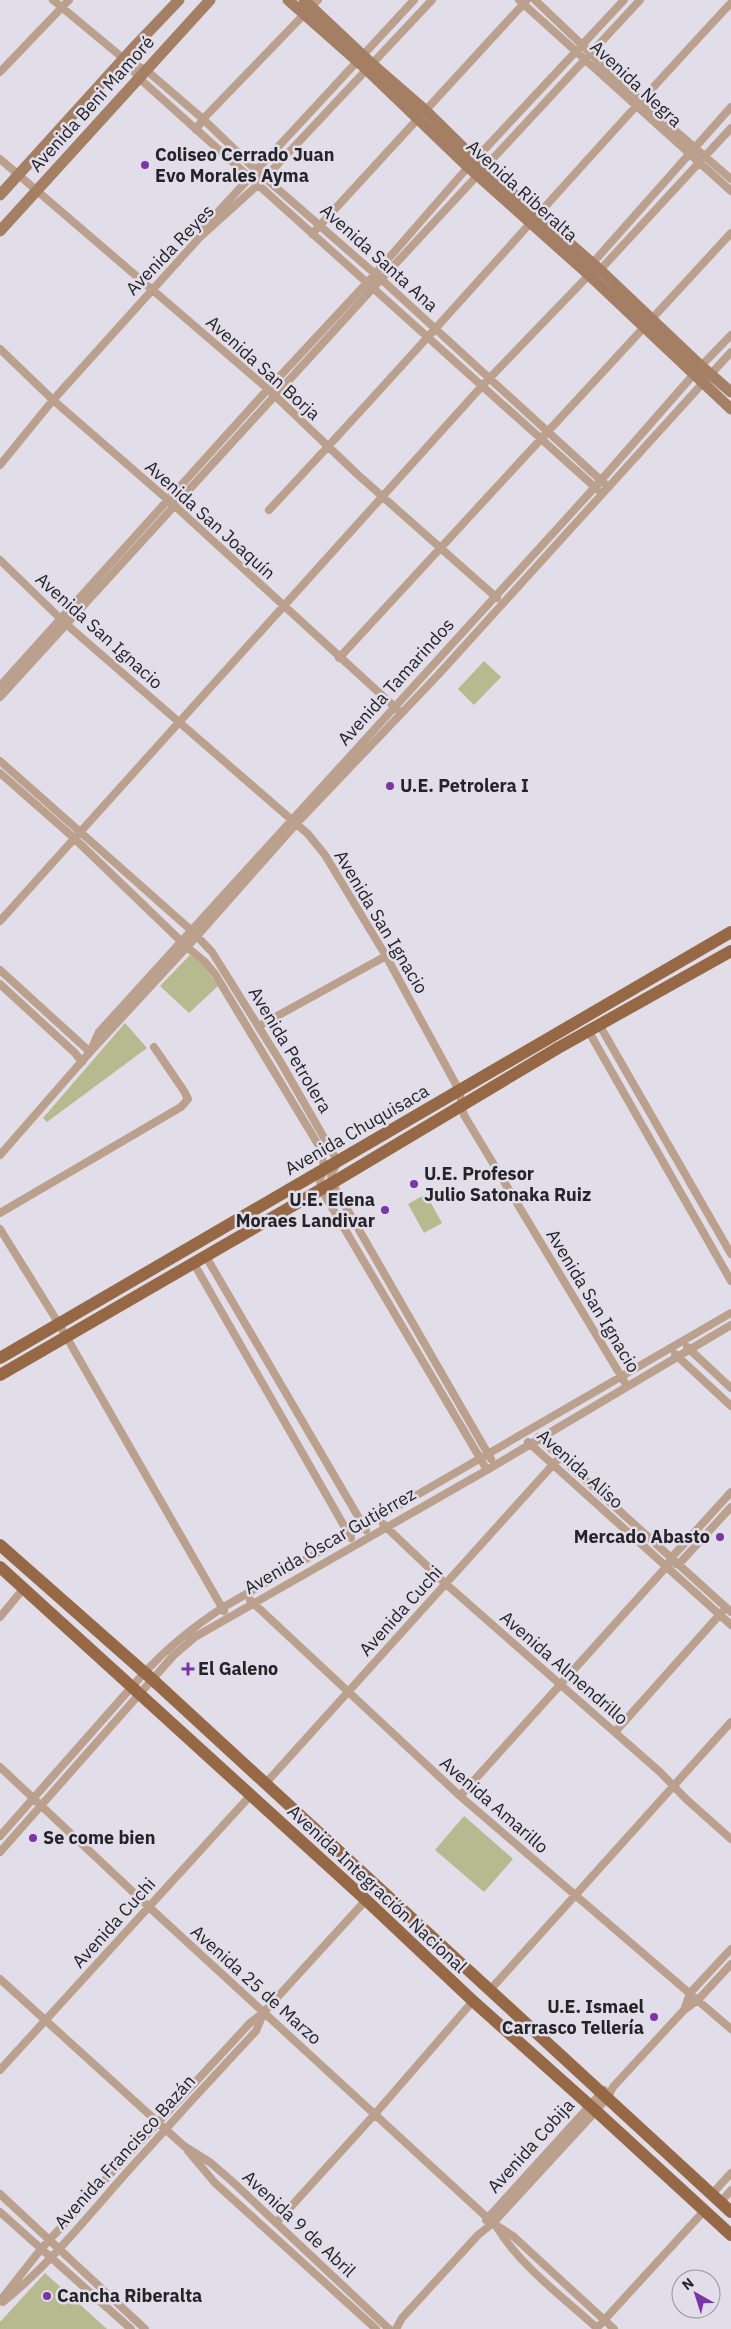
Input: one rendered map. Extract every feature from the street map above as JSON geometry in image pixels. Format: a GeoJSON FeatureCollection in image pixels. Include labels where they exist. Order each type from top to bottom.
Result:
{"type":"FeatureCollection","features":[{"type":"Feature","properties":{"kind":"main road","name":"Avenida Chuquisaca"},"geometry":{"type":"LineString","coordinates":[[0,1358],[726,936]]}},
{"type":"Feature","properties":{"kind":"main road","name":"Avenida Chuquisaca"},"geometry":{"type":"LineString","coordinates":[[0,1375],[327,1186],[558,1048],[730,954]]}},
{"type":"Feature","properties":{"kind":"main road","name":"Avenida Integración Nacional"},"geometry":{"type":"LineString","coordinates":[[0,1545],[148,1676],[490,1990],[607,2092],[731,2212]]}},
{"type":"Feature","properties":{"kind":"main road","name":"Avenida Integración Nacional"},"geometry":{"type":"LineString","coordinates":[[0,1567],[731,2235]]}},
{"type":"Feature","properties":{"kind":"street","name":"Avenida Santa Ana"},"geometry":{"type":"LineString","coordinates":[[53,0],[124,59],[203,119],[257,171],[378,276],[489,378],[595,487],[605,490]]}},
{"type":"Feature","properties":{"kind":"street"},"geometry":{"type":"LineString","coordinates":[[0,72],[69,0]]}},
{"type":"Feature","properties":{"kind":"street","name":"Avenida Beni Mamoré"},"geometry":{"type":"LineString","coordinates":[[0,195],[179,0]]}},
{"type":"Feature","properties":{"kind":"street","name":"Avenida Beni Mamoré"},"geometry":{"type":"LineString","coordinates":[[0,231],[210,0]]}},
{"type":"Feature","properties":{"kind":"street","name":"Avenida Riberalta"},"geometry":{"type":"LineString","coordinates":[[288,0],[309,5],[369,67],[534,220],[588,275],[648,323]]}},
{"type":"Feature","properties":{"kind":"street","name":"Avenida Reyes"},"geometry":{"type":"LineString","coordinates":[[0,458],[150,287],[250,178],[252,173],[257,171],[414,0]]}},
{"type":"Feature","properties":{"kind":"street","name":"Avenida Reyes"},"geometry":{"type":"LineString","coordinates":[[150,287],[264,177],[432,0]]}},
{"type":"Feature","properties":{"kind":"street","name":"Avenida Negra"},"geometry":{"type":"LineString","coordinates":[[535,0],[592,52],[638,103]]}},
{"type":"Feature","properties":{"kind":"street"},"geometry":{"type":"LineString","coordinates":[[0,686],[64,621],[172,503],[275,396],[472,163],[624,0]]}},
{"type":"Feature","properties":{"kind":"street"},"geometry":{"type":"LineString","coordinates":[[378,276],[481,172],[640,0]]}},
{"type":"Feature","properties":{"kind":"street"},"geometry":{"type":"LineString","coordinates":[[312,234],[524,1]]}},
{"type":"Feature","properties":{"kind":"street","name":"Avenida Negra"},"geometry":{"type":"LineString","coordinates":[[524,1],[585,59],[702,160],[731,191]]}},
{"type":"Feature","properties":{"kind":"street"},"geometry":{"type":"LineString","coordinates":[[269,510],[731,3]]}},
{"type":"Feature","properties":{"kind":"street"},"geometry":{"type":"LineString","coordinates":[[196,130],[203,119],[309,5]]}},
{"type":"Feature","properties":{"kind":"street","name":"Avenida Santa Ana"},"geometry":{"type":"LineString","coordinates":[[143,74],[196,130],[482,386],[601,480],[605,490]]}},
{"type":"Feature","properties":{"kind":"street"},"geometry":{"type":"LineString","coordinates":[[0,921],[489,378],[588,275],[691,150],[731,107]]}},
{"type":"Feature","properties":{"kind":"street"},"geometry":{"type":"LineString","coordinates":[[595,267],[702,160],[731,128]]}},
{"type":"Feature","properties":{"kind":"street","name":"Avenida San Borja"},"geometry":{"type":"LineString","coordinates":[[0,160],[268,389],[382,497],[502,603]]}},
{"type":"Feature","properties":{"kind":"street","name":"Avenida Negra"},"geometry":{"type":"LineString","coordinates":[[702,160],[731,179]]}},
{"type":"Feature","properties":{"kind":"street","name":"Avenida Riberalta"},"geometry":{"type":"LineString","coordinates":[[534,220],[595,267],[731,409]]}},
{"type":"Feature","properties":{"kind":"street"},"geometry":{"type":"LineString","coordinates":[[339,658],[731,233]]}},
{"type":"Feature","properties":{"kind":"street"},"geometry":{"type":"LineString","coordinates":[[172,503],[268,389],[370,285]]}},
{"type":"Feature","properties":{"kind":"street","name":"Avenida Tamarindos"},"geometry":{"type":"LineString","coordinates":[[294,822],[401,713],[605,490],[731,335]]}},
{"type":"Feature","properties":{"kind":"street","name":"Avenida San Joaquín"},"geometry":{"type":"LineString","coordinates":[[0,349],[52,398],[172,503],[282,606],[401,713]]}},
{"type":"Feature","properties":{"kind":"street"},"geometry":{"type":"LineString","coordinates":[[711,374],[731,352]]}},
{"type":"Feature","properties":{"kind":"street","name":"Avenida Riberalta"},"geometry":{"type":"LineString","coordinates":[[699,374],[711,374],[731,392]]}},
{"type":"Feature","properties":{"kind":"street","name":"Avenida Tamarindos"},"geometry":{"type":"LineString","coordinates":[[0,1155],[82,1062],[90,1052],[99,1032],[195,934],[394,707],[699,374]]}},
{"type":"Feature","properties":{"kind":"street","name":"Avenida Reyes"},"geometry":{"type":"LineString","coordinates":[[0,465],[52,398]]}},
{"type":"Feature","properties":{"kind":"street","name":"Avenida San Ignacio"},"geometry":{"type":"LineString","coordinates":[[0,560],[64,621],[308,834],[325,856],[386,956],[459,1090],[464,1114],[627,1386]]}},
{"type":"Feature","properties":{"kind":"street"},"geometry":{"type":"LineString","coordinates":[[0,697],[64,621]]}},
{"type":"Feature","properties":{"kind":"street","name":"Avenida Petrolera"},"geometry":{"type":"LineString","coordinates":[[0,761],[77,835],[215,974],[266,1062],[319,1146],[325,1169],[320,1179],[327,1186]]}},
{"type":"Feature","properties":{"kind":"street","name":"Avenida Petrolera"},"geometry":{"type":"LineString","coordinates":[[0,773],[195,934],[212,952],[259,1026],[338,1162]]}},
{"type":"Feature","properties":{"kind":"street"},"geometry":{"type":"LineString","coordinates":[[726,936],[730,954]]}},
{"type":"Feature","properties":{"kind":"street"},"geometry":{"type":"LineString","coordinates":[[259,1026],[386,956]]}},
{"type":"Feature","properties":{"kind":"street"},"geometry":{"type":"LineString","coordinates":[[0,970],[90,1052]]}},
{"type":"Feature","properties":{"kind":"street"},"geometry":{"type":"LineString","coordinates":[[0,984],[75,1053],[82,1062]]}},
{"type":"Feature","properties":{"kind":"street"},"geometry":{"type":"LineString","coordinates":[[594,1029],[731,1254]]}},
{"type":"Feature","properties":{"kind":"street"},"geometry":{"type":"LineString","coordinates":[[594,1029],[731,1281]]}},
{"type":"Feature","properties":{"kind":"street"},"geometry":{"type":"LineString","coordinates":[[552,1036],[558,1048]]}},
{"type":"Feature","properties":{"kind":"street"},"geometry":{"type":"LineString","coordinates":[[0,1213],[181,1106],[188,1099],[154,1047]]}},
{"type":"Feature","properties":{"kind":"street"},"geometry":{"type":"LineString","coordinates":[[266,1062],[277,1056]]}},
{"type":"Feature","properties":{"kind":"street"},"geometry":{"type":"LineString","coordinates":[[338,1162],[327,1186],[486,1470]]}},
{"type":"Feature","properties":{"kind":"street"},"geometry":{"type":"LineString","coordinates":[[327,1186],[494,1465]]}},
{"type":"Feature","properties":{"kind":"street"},"geometry":{"type":"LineString","coordinates":[[0,1229],[59,1324],[227,1617]]}},
{"type":"Feature","properties":{"kind":"street"},"geometry":{"type":"LineString","coordinates":[[205,1255],[369,1536]]}},
{"type":"Feature","properties":{"kind":"street"},"geometry":{"type":"LineString","coordinates":[[193,1262],[354,1544]]}},
{"type":"Feature","properties":{"kind":"street","name":"Avenida Óscar Gutiérrez"},"geometry":{"type":"LineString","coordinates":[[0,1852],[42,1805],[148,1676],[166,1649],[188,1630],[222,1608],[731,1314]]}},
{"type":"Feature","properties":{"kind":"street","name":"Avenida Óscar Gutiérrez"},"geometry":{"type":"LineString","coordinates":[[0,1836],[148,1676],[195,1637],[354,1544],[486,1470],[731,1325]]}},
{"type":"Feature","properties":{"kind":"street"},"geometry":{"type":"LineString","coordinates":[[684,1341],[689,1350],[731,1388]]}},
{"type":"Feature","properties":{"kind":"street"},"geometry":{"type":"LineString","coordinates":[[670,1349],[731,1406]]}},
{"type":"Feature","properties":{"kind":"street","name":"Avenida Aliso"},"geometry":{"type":"LineString","coordinates":[[531,1430],[559,1458],[672,1556],[729,1609]]}},
{"type":"Feature","properties":{"kind":"street","name":"Avenida Aliso"},"geometry":{"type":"LineString","coordinates":[[520,1436],[731,1625]]}},
{"type":"Feature","properties":{"kind":"street","name":"Avenida Cuchi"},"geometry":{"type":"LineString","coordinates":[[265,1784],[559,1458]]}},
{"type":"Feature","properties":{"kind":"street"},"geometry":{"type":"LineString","coordinates":[[460,1796],[561,1685],[667,1566],[672,1556],[731,1492]]}},
{"type":"Feature","properties":{"kind":"street"},"geometry":{"type":"LineString","coordinates":[[667,1566],[679,1564],[731,1507]]}},
{"type":"Feature","properties":{"kind":"street","name":"Avenida Almendrillo"},"geometry":{"type":"LineString","coordinates":[[380,1518],[385,1528],[446,1584],[615,1732],[731,1839]]}},
{"type":"Feature","properties":{"kind":"street"},"geometry":{"type":"LineString","coordinates":[[0,1616],[24,1588]]}},
{"type":"Feature","properties":{"kind":"street","name":"Avenida Amarillo"},"geometry":{"type":"LineString","coordinates":[[245,1595],[460,1796],[731,2029]]}},
{"type":"Feature","properties":{"kind":"street"},"geometry":{"type":"LineString","coordinates":[[615,1732],[719,1614],[729,1609]]}},
{"type":"Feature","properties":{"kind":"street"},"geometry":{"type":"LineString","coordinates":[[490,1990],[731,1722]]}},
{"type":"Feature","properties":{"kind":"street","name":"Avenida 25 de Marzo"},"geometry":{"type":"LineString","coordinates":[[0,1767],[149,1907],[490,2220],[513,2236],[614,2329]]}},
{"type":"Feature","properties":{"kind":"street","name":"Avenida Cuchi"},"geometry":{"type":"LineString","coordinates":[[0,2070],[250,1796]]}},
{"type":"Feature","properties":{"kind":"street","name":"Avenida Francisco Bazán"},"geometry":{"type":"LineString","coordinates":[[0,2303],[50,2239],[366,1900]]}},
{"type":"Feature","properties":{"kind":"street","name":"Avenida Cobija"},"geometry":{"type":"LineString","coordinates":[[684,2010],[690,1994],[731,1949]]}},
{"type":"Feature","properties":{"kind":"street","name":"Avenida Cobija"},"geometry":{"type":"LineString","coordinates":[[396,2329],[402,2318],[592,2108],[684,2010],[698,2000],[731,1964]]}},
{"type":"Feature","properties":{"kind":"street","name":"Avenida 9 de Abril"},"geometry":{"type":"LineString","coordinates":[[0,1979],[184,2146],[211,2164],[235,2184],[385,2328]]}},
{"type":"Feature","properties":{"kind":"street"},"geometry":{"type":"LineString","coordinates":[[276,2223],[375,2114],[473,2001]]}},
{"type":"Feature","properties":{"kind":"street","name":"Avenida Francisco Bazán"},"geometry":{"type":"LineString","coordinates":[[0,2303],[32,2278],[60,2248],[165,2129],[256,2031],[263,2012]]}},
{"type":"Feature","properties":{"kind":"street","name":"Avenida 9 de Abril"},"geometry":{"type":"LineString","coordinates":[[184,2146],[215,2183],[376,2329]]}},
{"type":"Feature","properties":{"kind":"street"},"geometry":{"type":"LineString","coordinates":[[716,2198],[731,2173]]}},
{"type":"Feature","properties":{"kind":"street"},"geometry":{"type":"LineString","coordinates":[[716,2198],[731,2190]]}},
{"type":"Feature","properties":{"kind":"street"},"geometry":{"type":"LineString","coordinates":[[0,2194],[145,2329]]}},
{"type":"Feature","properties":{"kind":"street"},"geometry":{"type":"LineString","coordinates":[[597,2329],[704,2210]]}},
{"type":"Feature","properties":{"kind":"street"},"geometry":{"type":"LineString","coordinates":[[0,2212],[131,2329]]}},
{"type":"Feature","properties":{"kind":"street","name":"Avenida 25 de Marzo"},"geometry":{"type":"LineString","coordinates":[[490,2220],[507,2244],[597,2329]]}},
{"type":"Feature","properties":{"kind":"street","name":"Avenida Cobija"},"geometry":{"type":"LineString","coordinates":[[385,2328],[402,2318]]}},
{"type":"Feature","properties":{"kind":"green space"},"geometry":{"type":"Polygon","coordinates":[[[484,661],[501,677],[474,705],[458,689],[484,661]]]}},
{"type":"Feature","properties":{"kind":"green space"},"geometry":{"type":"Polygon","coordinates":[[[190,955],[203,965],[218,986],[189,1013],[160,986],[190,955]]]}},
{"type":"Feature","properties":{"kind":"green space"},"geometry":{"type":"Polygon","coordinates":[[[125,1023],[147,1048],[47,1122],[43,1118],[125,1023]]]}},
{"type":"Feature","properties":{"kind":"green space"},"geometry":{"type":"Polygon","coordinates":[[[426,1194],[442,1223],[424,1233],[408,1204],[426,1194]]]}},
{"type":"Feature","properties":{"kind":"green space"},"geometry":{"type":"Polygon","coordinates":[[[464,1816],[513,1859],[484,1892],[435,1850],[464,1816]]]}},
{"type":"Feature","properties":{"kind":"green space","name":"Cancha Riberalta"},"geometry":{"type":"Polygon","coordinates":[[[45,2273],[107,2329],[0,2329],[0,2322],[45,2273]]]}},
{"type":"Feature","properties":{"kind":"place","name":"Coliseo Cerrado Juan Evo Morales Ayma"},"geometry":{"type":"Point","coordinates":[145,165]}},
{"type":"Feature","properties":{"kind":"place","name":"U.E. Petrolera I"},"geometry":{"type":"Point","coordinates":[390,786]}},
{"type":"Feature","properties":{"kind":"place","name":"U.E. Profesor Julio Satonaka Ruiz"},"geometry":{"type":"Point","coordinates":[414,1184]}},
{"type":"Feature","properties":{"kind":"place","name":"U.E. Elena Moraes Landivar"},"geometry":{"type":"Point","coordinates":[385,1210]}},
{"type":"Feature","properties":{"kind":"place","name":"Mercado Abasto"},"geometry":{"type":"Point","coordinates":[720,1537]}},
{"type":"Feature","properties":{"kind":"place","name":"El Galeno"},"geometry":{"type":"Point","coordinates":[188,1669]}},
{"type":"Feature","properties":{"kind":"place","name":"Se come bien"},"geometry":{"type":"Point","coordinates":[33,1838]}},
{"type":"Feature","properties":{"kind":"place","name":"U.E. Ismael Carrasco Tellería"},"geometry":{"type":"Point","coordinates":[654,2017]}},
{"type":"Feature","properties":{"kind":"place","name":"Cancha Riberalta"},"geometry":{"type":"Point","coordinates":[47,2296]}}]}
